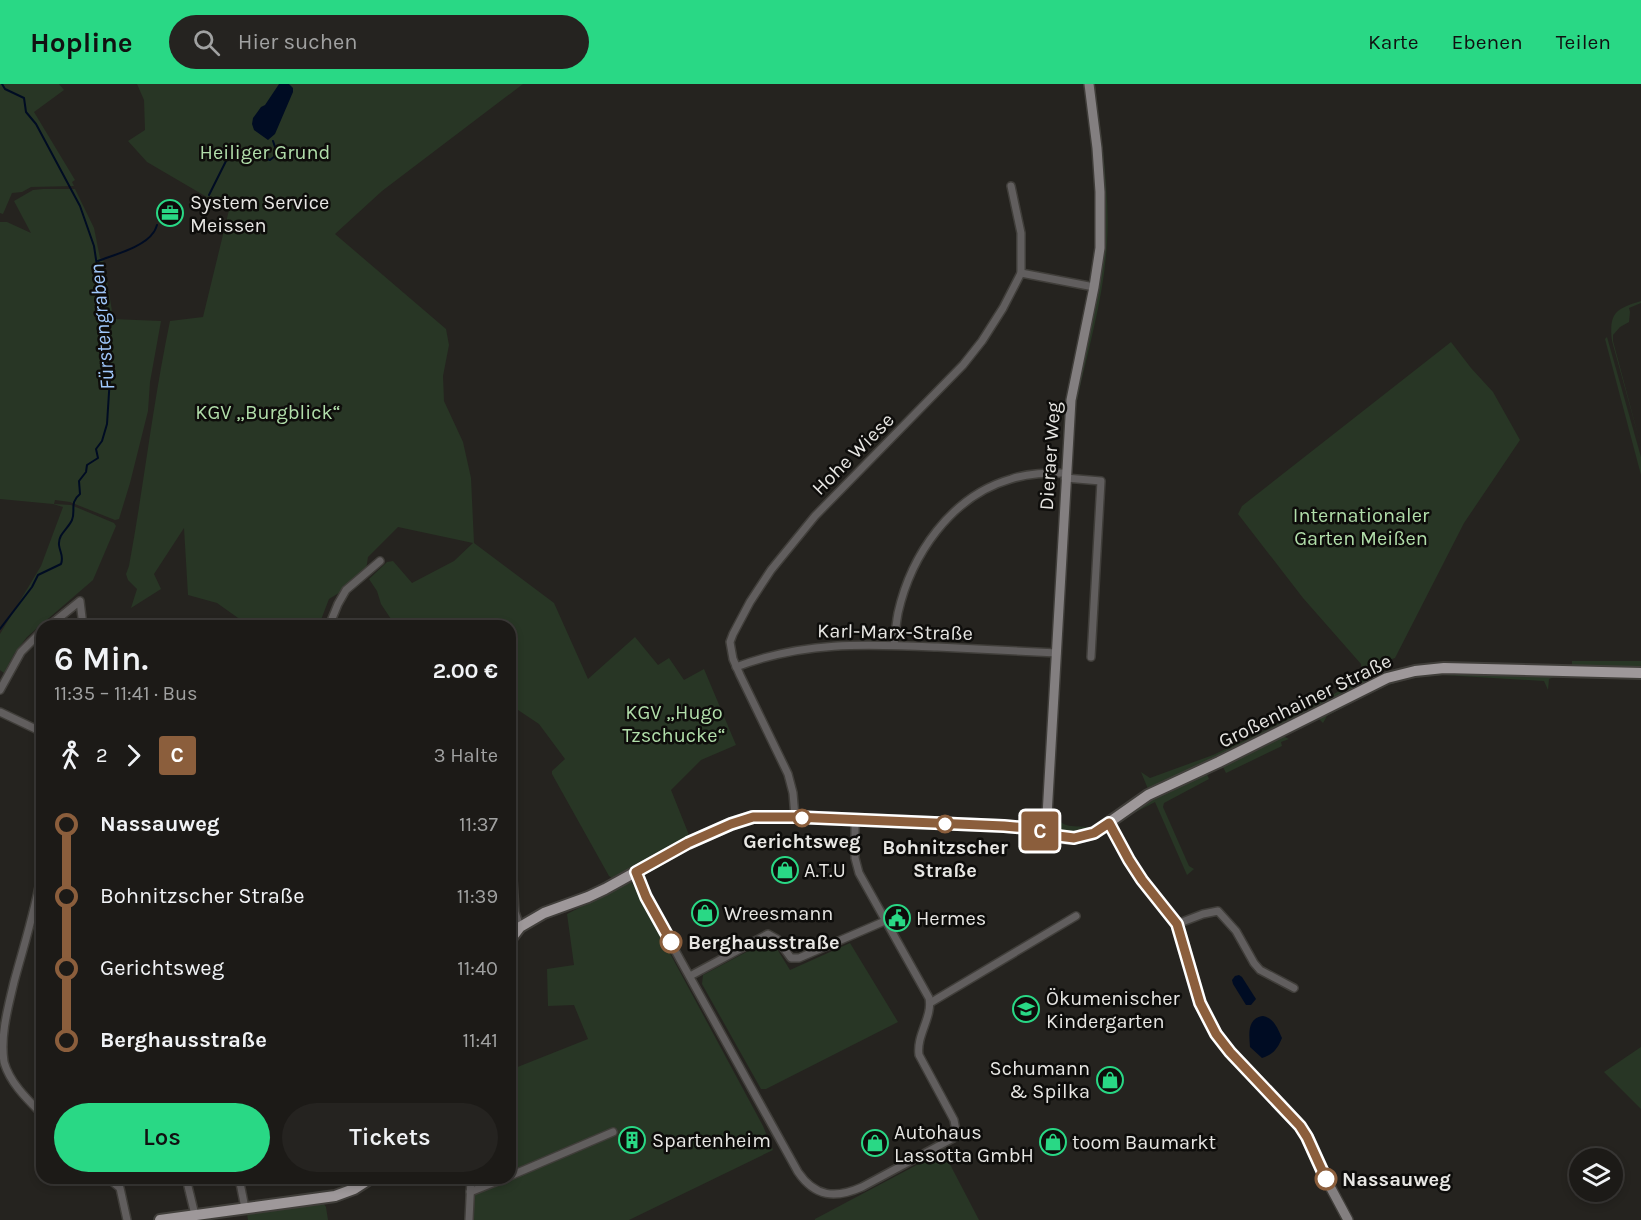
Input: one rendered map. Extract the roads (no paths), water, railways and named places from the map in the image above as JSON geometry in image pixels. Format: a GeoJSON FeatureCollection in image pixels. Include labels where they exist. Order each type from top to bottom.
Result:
{"type":"FeatureCollection","features":[{"type":"Feature","properties":{"kind":"main road","name":"Dieraer Weg"},"geometry":{"type":"LineString","coordinates":[[1046,833],[1071,400],[1100,248],[1100,192],[1089,84]]}},
{"type":"Feature","properties":{"kind":"main road","name":"Großenhainer Straße"},"geometry":{"type":"LineString","coordinates":[[1046,833],[1074,838],[1094,833],[1148,795],[1387,678],[1415,671],[1444,668],[1641,673]]}},
{"type":"Feature","properties":{"kind":"main road"},"geometry":{"type":"LineString","coordinates":[[516,925],[588,897],[688,843],[753,817],[1004,826],[1046,833]]}},
{"type":"Feature","properties":{"kind":"main road"},"geometry":{"type":"LineString","coordinates":[[1109,823],[1142,880],[1177,924],[1200,1003],[1216,1034],[1230,1052],[1289,1113],[1307,1137],[1348,1220]]}},
{"type":"Feature","properties":{"kind":"main road"},"geometry":{"type":"LineString","coordinates":[[160,1220],[335,1196],[361,1184]]}},
{"type":"Feature","properties":{"kind":"street","name":"Hohe Wiese"},"geometry":{"type":"LineString","coordinates":[[795,817],[793,793],[788,774],[736,667],[730,642],[732,634],[771,570],[814,516],[963,365],[998,316],[1021,273],[1021,233],[1011,186]]}},
{"type":"Feature","properties":{"kind":"street"},"geometry":{"type":"LineString","coordinates":[[1021,273],[1094,287]]}},
{"type":"Feature","properties":{"kind":"street"},"geometry":{"type":"LineString","coordinates":[[894,645],[898,614],[908,583],[921,555],[946,519],[982,491],[1012,478],[1038,473],[1101,481],[1091,657]]}},
{"type":"Feature","properties":{"kind":"street"},"geometry":{"type":"LineString","coordinates":[[331,620],[346,590],[380,561]]}},
{"type":"Feature","properties":{"kind":"street"},"geometry":{"type":"LineString","coordinates":[[56,620],[80,601],[82,620]]}},
{"type":"Feature","properties":{"kind":"street"},"geometry":{"type":"LineString","coordinates":[[0,690],[21,652],[36,637]]}},
{"type":"Feature","properties":{"kind":"street","name":"Karl-Marx-Straße"},"geometry":{"type":"LineString","coordinates":[[736,667],[767,655],[804,648],[837,646],[894,645],[1057,653]]}},
{"type":"Feature","properties":{"kind":"street"},"geometry":{"type":"LineString","coordinates":[[0,712],[36,729]]}},
{"type":"Feature","properties":{"kind":"street"},"geometry":{"type":"LineString","coordinates":[[636,872],[646,897],[798,1172],[809,1185],[819,1192],[831,1195],[846,1193],[862,1187],[957,1136],[951,1113],[919,1055],[918,1044],[930,1010],[930,1003],[856,866],[855,820]]}},
{"type":"Feature","properties":{"kind":"street"},"geometry":{"type":"LineString","coordinates":[[36,903],[3,1020],[2,1042],[5,1064],[11,1077],[24,1096],[36,1108]]}},
{"type":"Feature","properties":{"kind":"street"},"geometry":{"type":"LineString","coordinates":[[1177,924],[1218,911],[1236,931],[1260,970],[1294,988]]}},
{"type":"Feature","properties":{"kind":"street"},"geometry":{"type":"LineString","coordinates":[[930,1003],[1076,916]]}},
{"type":"Feature","properties":{"kind":"street"},"geometry":{"type":"LineString","coordinates":[[690,976],[768,934],[777,939],[791,958],[800,958],[885,921]]}},
{"type":"Feature","properties":{"kind":"street"},"geometry":{"type":"LineString","coordinates":[[516,1173],[613,1132]]}},
{"type":"Feature","properties":{"kind":"street"},"geometry":{"type":"LineString","coordinates":[[115,1184],[120,1188]]}},
{"type":"Feature","properties":{"kind":"street"},"geometry":{"type":"LineString","coordinates":[[120,1184],[128,1220]]}},
{"type":"Feature","properties":{"kind":"street"},"geometry":{"type":"LineString","coordinates":[[187,1184],[195,1215]]}},
{"type":"Feature","properties":{"kind":"street"},"geometry":{"type":"LineString","coordinates":[[240,1184],[245,1208]]}},
{"type":"Feature","properties":{"kind":"street"},"geometry":{"type":"LineString","coordinates":[[469,1220],[471,1184]]}},
{"type":"Feature","properties":{"kind":"street"},"geometry":{"type":"LineString","coordinates":[[470,1192],[490,1184]]}},
{"type":"Feature","properties":{"kind":"water"},"geometry":{"type":"Polygon","coordinates":[[[279,84],[289,84],[293,92],[275,134],[268,140],[254,130],[253,118],[279,84]]]}},
{"type":"Feature","properties":{"kind":"water"},"geometry":{"type":"Polygon","coordinates":[[[1239,975],[1256,999],[1251,1005],[1246,1005],[1233,984],[1232,980],[1239,975]]]}},
{"type":"Feature","properties":{"kind":"water"},"geometry":{"type":"Polygon","coordinates":[[[1263,1016],[1273,1021],[1282,1038],[1275,1051],[1262,1058],[1250,1047],[1249,1032],[1254,1020],[1263,1016]]]}},
{"type":"Feature","properties":{"kind":"waterway","name":"Fürstengraben"},"geometry":{"type":"LineString","coordinates":[[0,629],[32,587],[38,575],[61,564],[60,538],[72,520],[74,504],[80,494],[79,481],[86,472],[87,465],[98,458],[96,449],[102,441],[107,424],[110,377],[105,319],[94,246],[80,206],[36,124],[26,112],[24,98],[5,89],[2,84]]}},
{"type":"Feature","properties":{"kind":"waterway"},"geometry":{"type":"LineString","coordinates":[[209,195],[230,153],[247,152],[270,160],[275,156],[276,150],[273,141]]}},
{"type":"Feature","properties":{"kind":"waterway"},"geometry":{"type":"LineString","coordinates":[[98,261],[143,242],[154,232],[157,225]]}},
{"type":"Feature","properties":{"kind":"place","name":"System Service Meissen"},"geometry":{"type":"Point","coordinates":[170,213]}},
{"type":"Feature","properties":{"kind":"place","name":"Gerichtsweg"},"geometry":{"type":"Point","coordinates":[802,818]}},
{"type":"Feature","properties":{"kind":"place","name":"Bohnitzscher Straße"},"geometry":{"type":"Point","coordinates":[945,824]}},
{"type":"Feature","properties":{"kind":"place","name":"A.T.U"},"geometry":{"type":"Point","coordinates":[785,870]}},
{"type":"Feature","properties":{"kind":"place","name":"Wreesmann"},"geometry":{"type":"Point","coordinates":[705,913]}},
{"type":"Feature","properties":{"kind":"place","name":"Hermes"},"geometry":{"type":"Point","coordinates":[897,918]}},
{"type":"Feature","properties":{"kind":"place","name":"Berghausstraße"},"geometry":{"type":"Point","coordinates":[671,942]}},
{"type":"Feature","properties":{"kind":"place","name":"Ökumenischer Kindergarten"},"geometry":{"type":"Point","coordinates":[1026,1009]}},
{"type":"Feature","properties":{"kind":"place","name":"Schumann & Spilka"},"geometry":{"type":"Point","coordinates":[1110,1080]}},
{"type":"Feature","properties":{"kind":"place","name":"Spartenheim"},"geometry":{"type":"Point","coordinates":[632,1140]}},
{"type":"Feature","properties":{"kind":"place","name":"toom Baumarkt"},"geometry":{"type":"Point","coordinates":[1053,1142]}},
{"type":"Feature","properties":{"kind":"place","name":"Autohaus Lassotta GmbH"},"geometry":{"type":"Point","coordinates":[875,1143]}},
{"type":"Feature","properties":{"kind":"place","name":"Nassauweg"},"geometry":{"type":"Point","coordinates":[1326,1179]}},
{"type":"Feature","properties":{"kind":"park label","name":"Heiliger Grund"},"geometry":{"type":"Point","coordinates":[265,152]}},
{"type":"Feature","properties":{"kind":"park label","name":"KGV „Burgblick“"},"geometry":{"type":"Point","coordinates":[268,412]}},
{"type":"Feature","properties":{"kind":"park label","name":"Internationaler Garten Meißen"},"geometry":{"type":"Point","coordinates":[1361,526]}},
{"type":"Feature","properties":{"kind":"park label","name":"KGV „Hugo Tzschucke“"},"geometry":{"type":"Point","coordinates":[674,724]}}]}
